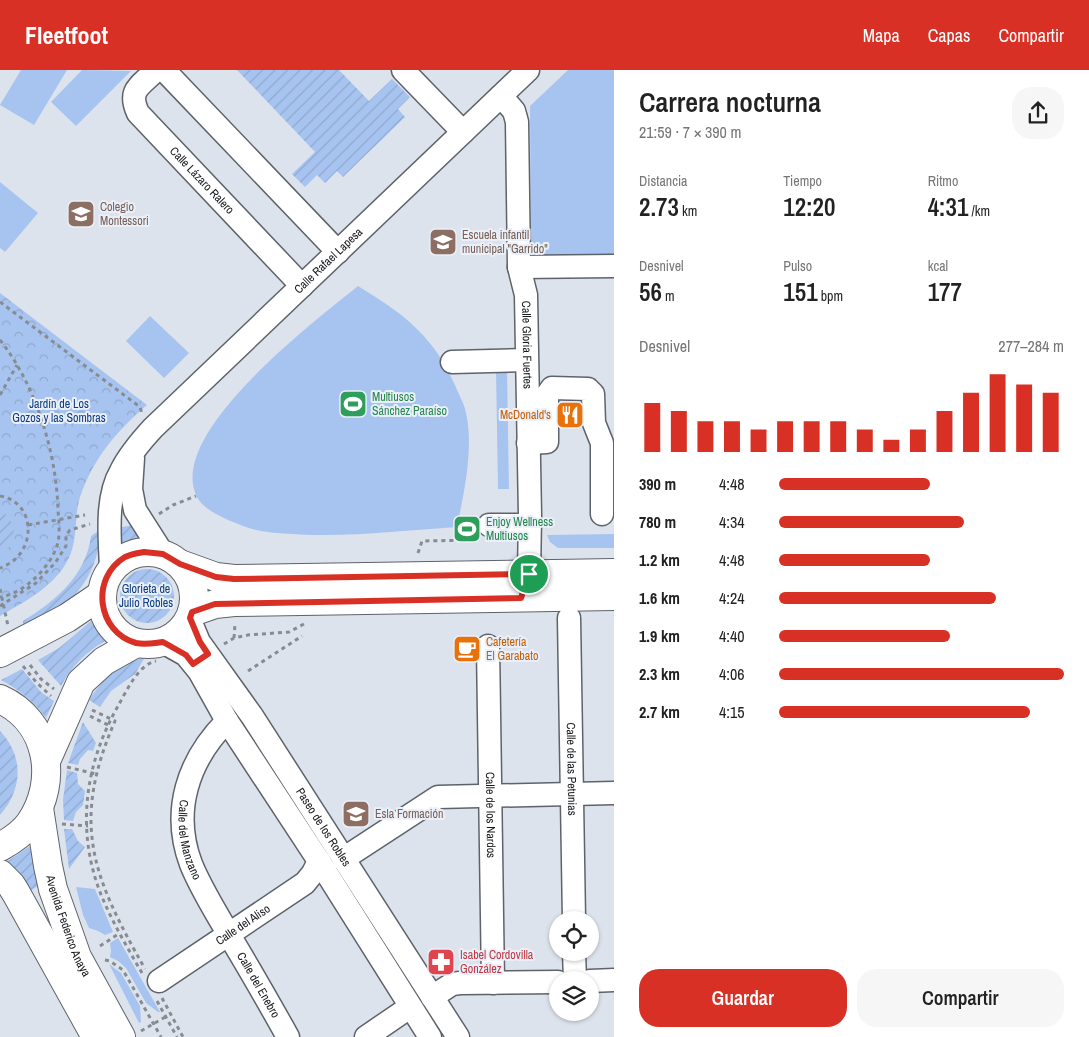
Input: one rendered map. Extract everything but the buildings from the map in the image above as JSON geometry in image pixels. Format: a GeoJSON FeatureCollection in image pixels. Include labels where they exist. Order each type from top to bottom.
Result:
{"type":"FeatureCollection","features":[{"type":"Feature","properties":{"kind":"main road"},"geometry":{"type":"LineString","coordinates":[[171,559],[188,575],[193,587],[194,600],[191,615],[179,632],[161,651],[150,644],[136,643],[122,636],[110,625],[103,611],[102,596],[104,582],[111,570],[126,557],[144,552],[171,559],[216,577],[234,579],[525,586],[614,596]]}},
{"type":"Feature","properties":{"kind":"main road"},"geometry":{"type":"LineString","coordinates":[[191,615],[215,604],[225,603],[525,586],[614,573]]}},
{"type":"Feature","properties":{"kind":"main road"},"geometry":{"type":"LineString","coordinates":[[5,641],[67,618],[102,596]]}},
{"type":"Feature","properties":{"kind":"main road"},"geometry":{"type":"LineString","coordinates":[[12,669],[52,634],[67,618]]}},
{"type":"Feature","properties":{"kind":"main road"},"geometry":{"type":"LineString","coordinates":[[0,847],[14,839],[29,825],[39,808],[45,793],[47,777],[55,764],[66,713],[81,682],[104,661],[136,643]]}},
{"type":"Feature","properties":{"kind":"main road"},"geometry":{"type":"LineString","coordinates":[[0,699],[21,713],[33,727],[55,764]]}},
{"type":"Feature","properties":{"kind":"main road","name":"Avenida Federico Anaya"},"geometry":{"type":"LineString","coordinates":[[39,808],[53,889],[77,957],[131,1034]]}},
{"type":"Feature","properties":{"kind":"main road","name":"Avenida Federico Anaya"},"geometry":{"type":"LineString","coordinates":[[0,874],[16,893],[96,1037]]}},
{"type":"Feature","properties":{"kind":"street","name":"Calle Lázaro Ralero"},"geometry":{"type":"LineString","coordinates":[[156,70],[136,90],[133,96],[134,105],[138,113],[302,286]]}},
{"type":"Feature","properties":{"kind":"street"},"geometry":{"type":"LineString","coordinates":[[164,70],[338,252]]}},
{"type":"Feature","properties":{"kind":"street"},"geometry":{"type":"LineString","coordinates":[[403,70],[463,132]]}},
{"type":"Feature","properties":{"kind":"street","name":"Calle Rafael Lapesa"},"geometry":{"type":"LineString","coordinates":[[111,570],[109,522],[111,502],[120,472],[153,428],[528,70]]}},
{"type":"Feature","properties":{"kind":"street","name":"Calle Gloria Fuertes"},"geometry":{"type":"LineString","coordinates":[[501,96],[514,111],[517,122],[519,267],[526,295],[530,525],[525,586]]}},
{"type":"Feature","properties":{"kind":"street"},"geometry":{"type":"LineString","coordinates":[[519,267],[614,266]]}},
{"type":"Feature","properties":{"kind":"street"},"geometry":{"type":"LineString","coordinates":[[452,362],[526,360]]}},
{"type":"Feature","properties":{"kind":"street"},"geometry":{"type":"LineString","coordinates":[[528,443],[547,442],[546,395],[552,388],[588,388],[593,394],[594,423],[602,444],[602,514]]}},
{"type":"Feature","properties":{"kind":"street"},"geometry":{"type":"LineString","coordinates":[[133,453],[131,489],[135,510],[171,559]]}},
{"type":"Feature","properties":{"kind":"street"},"geometry":{"type":"LineString","coordinates":[[489,525],[530,525]]}},
{"type":"Feature","properties":{"kind":"street","name":"Paseo de los Robles"},"geometry":{"type":"LineString","coordinates":[[191,615],[200,642],[252,716],[458,1037]]}},
{"type":"Feature","properties":{"kind":"street","name":"Calle de las Petunias"},"geometry":{"type":"LineString","coordinates":[[569,618],[574,911]]}},
{"type":"Feature","properties":{"kind":"street","name":"Calle de los Nardos"},"geometry":{"type":"LineString","coordinates":[[488,646],[493,983]]}},
{"type":"Feature","properties":{"kind":"street","name":"Paseo de los Robles"},"geometry":{"type":"LineString","coordinates":[[161,651],[186,655],[193,664],[227,722],[430,1037]]}},
{"type":"Feature","properties":{"kind":"street","name":"Calle del Manzano"},"geometry":{"type":"LineString","coordinates":[[227,722],[212,736],[200,755],[186,789],[182,810],[183,830],[191,864],[228,933]]}},
{"type":"Feature","properties":{"kind":"street"},"geometry":{"type":"LineString","coordinates":[[343,859],[438,797],[614,793]]}},
{"type":"Feature","properties":{"kind":"street","name":"Calle del Aliso"},"geometry":{"type":"LineString","coordinates":[[153,984],[305,883],[318,861]]}},
{"type":"Feature","properties":{"kind":"street","name":"Calle del Enebro"},"geometry":{"type":"LineString","coordinates":[[228,933],[288,1037]]}},
{"type":"Feature","properties":{"kind":"street"},"geometry":{"type":"LineString","coordinates":[[599,981],[614,980]]}},
{"type":"Feature","properties":{"kind":"street"},"geometry":{"type":"LineString","coordinates":[[432,997],[452,984],[460,982],[549,982]]}},
{"type":"Feature","properties":{"kind":"street"},"geometry":{"type":"LineString","coordinates":[[366,1037],[410,1007]]}},
{"type":"Feature","properties":{"kind":"path"},"geometry":{"type":"LineString","coordinates":[[0,302],[140,407],[143,417]]}},
{"type":"Feature","properties":{"kind":"path"},"geometry":{"type":"LineString","coordinates":[[0,340],[17,365],[28,386],[45,431],[58,488],[59,521],[58,542],[51,560],[25,587],[1,597]]}},
{"type":"Feature","properties":{"kind":"path"},"geometry":{"type":"LineString","coordinates":[[0,395],[17,365]]}},
{"type":"Feature","properties":{"kind":"path"},"geometry":{"type":"LineString","coordinates":[[0,496],[6,497],[21,509],[28,526],[28,541],[22,555],[10,565],[0,568]]}},
{"type":"Feature","properties":{"kind":"path"},"geometry":{"type":"LineString","coordinates":[[152,518],[173,504],[196,496]]}},
{"type":"Feature","properties":{"kind":"path"},"geometry":{"type":"LineString","coordinates":[[28,526],[85,515]]}},
{"type":"Feature","properties":{"kind":"path"},"geometry":{"type":"LineString","coordinates":[[1,605],[36,583],[55,563],[66,546],[66,535],[70,530],[85,525],[109,522]]}},
{"type":"Feature","properties":{"kind":"path"},"geometry":{"type":"LineString","coordinates":[[418,553],[422,541],[442,540]]}},
{"type":"Feature","properties":{"kind":"path"},"geometry":{"type":"LineString","coordinates":[[0,589],[1,605],[6,623],[5,641]]}},
{"type":"Feature","properties":{"kind":"path"},"geometry":{"type":"LineString","coordinates":[[208,654],[234,638],[289,632],[306,623]]}},
{"type":"Feature","properties":{"kind":"path"},"geometry":{"type":"LineString","coordinates":[[248,671],[302,636]]}},
{"type":"Feature","properties":{"kind":"path"},"geometry":{"type":"LineString","coordinates":[[161,651],[148,663],[130,685],[108,725],[91,772],[87,800],[90,856],[100,892],[120,933],[153,984],[183,1037]]}},
{"type":"Feature","properties":{"kind":"path"},"geometry":{"type":"LineString","coordinates":[[30,665],[41,678],[58,692]]}},
{"type":"Feature","properties":{"kind":"path"},"geometry":{"type":"LineString","coordinates":[[12,669],[37,683],[55,699]]}},
{"type":"Feature","properties":{"kind":"path"},"geometry":{"type":"LineString","coordinates":[[88,708],[115,722],[103,748],[91,800],[89,826],[96,867],[124,931],[153,984],[166,1017],[177,1037]]}},
{"type":"Feature","properties":{"kind":"path"},"geometry":{"type":"LineString","coordinates":[[85,714],[108,725]]}},
{"type":"Feature","properties":{"kind":"path"},"geometry":{"type":"LineString","coordinates":[[55,764],[96,774]]}},
{"type":"Feature","properties":{"kind":"path"},"geometry":{"type":"LineString","coordinates":[[62,824],[89,826]]}},
{"type":"Feature","properties":{"kind":"path"},"geometry":{"type":"LineString","coordinates":[[100,946],[124,931]]}},
{"type":"Feature","properties":{"kind":"path"},"geometry":{"type":"LineString","coordinates":[[105,960],[110,961],[123,970],[161,1037]]}},
{"type":"Feature","properties":{"kind":"path"},"geometry":{"type":"LineString","coordinates":[[131,1034],[171,1014]]}},
{"type":"Feature","properties":{"kind":"green space"},"geometry":{"type":"Polygon","coordinates":[[[21,70],[67,70],[34,125],[0,105],[21,70]]]}},
{"type":"Feature","properties":{"kind":"green space"},"geometry":{"type":"Polygon","coordinates":[[[82,70],[131,71],[76,126],[51,102],[82,70]]]}},
{"type":"Feature","properties":{"kind":"green space"},"geometry":{"type":"Polygon","coordinates":[[[237,70],[339,70],[369,101],[392,79],[410,97],[398,109],[405,117],[343,177],[337,171],[325,183],[317,175],[305,187],[292,174],[315,152],[237,70]]]}},
{"type":"Feature","properties":{"kind":"green space"},"geometry":{"type":"Polygon","coordinates":[[[568,70],[614,70],[614,257],[531,258],[530,106],[568,70]]]}},
{"type":"Feature","properties":{"kind":"green space"},"geometry":{"type":"Polygon","coordinates":[[[0,182],[38,213],[5,252],[0,248],[0,182]]]}},
{"type":"Feature","properties":{"kind":"green space","name":"Multiusos Sánchez Paraíso"},"geometry":{"type":"Polygon","coordinates":[[[358,286],[405,318],[429,342],[440,357],[463,402],[468,427],[469,455],[457,527],[349,535],[313,535],[261,531],[248,528],[219,516],[202,503],[196,495],[193,469],[203,441],[224,410],[250,380],[280,351],[358,286]]]}},
{"type":"Feature","properties":{"kind":"green space","name":"Jardín de Los Gozos y las Sombras"},"geometry":{"type":"Polygon","coordinates":[[[0,293],[147,405],[116,435],[99,457],[92,470],[78,503],[73,546],[69,558],[62,569],[44,588],[0,616],[0,293]]]}},
{"type":"Feature","properties":{"kind":"green space"},"geometry":{"type":"Polygon","coordinates":[[[150,316],[189,353],[164,378],[126,341],[150,316]]]}},
{"type":"Feature","properties":{"kind":"green space"},"geometry":{"type":"Polygon","coordinates":[[[496,371],[507,371],[509,489],[498,489],[496,371]]]}},
{"type":"Feature","properties":{"kind":"green space"},"geometry":{"type":"Polygon","coordinates":[[[0,511],[10,520],[14,533],[11,545],[0,552],[0,511]]]}},
{"type":"Feature","properties":{"kind":"green space"},"geometry":{"type":"Polygon","coordinates":[[[133,525],[143,538],[117,545],[117,528],[133,525]]]}},
{"type":"Feature","properties":{"kind":"green space"},"geometry":{"type":"Polygon","coordinates":[[[101,529],[93,565],[77,592],[54,613],[23,633],[23,621],[57,596],[76,575],[88,550],[91,536],[101,529]]]}},
{"type":"Feature","properties":{"kind":"green space"},"geometry":{"type":"Polygon","coordinates":[[[614,534],[614,548],[558,548],[550,542],[547,535],[614,534]]]}},
{"type":"Feature","properties":{"kind":"green space","name":"Glorieta de Julio Robles"},"geometry":{"type":"Polygon","coordinates":[[[142,569],[152,569],[162,573],[170,581],[174,596],[170,611],[162,619],[152,623],[142,623],[132,619],[124,611],[120,601],[120,591],[124,581],[132,573],[142,569]]]}},
{"type":"Feature","properties":{"kind":"green space"},"geometry":{"type":"Polygon","coordinates":[[[91,621],[105,641],[92,650],[69,672],[61,686],[38,660],[59,648],[91,621]]]}},
{"type":"Feature","properties":{"kind":"green space"},"geometry":{"type":"Polygon","coordinates":[[[145,657],[135,674],[111,691],[100,707],[89,700],[112,673],[135,660],[145,657]]]}},
{"type":"Feature","properties":{"kind":"green space"},"geometry":{"type":"Polygon","coordinates":[[[22,669],[41,692],[54,701],[46,718],[26,696],[1,680],[22,669]]]}},
{"type":"Feature","properties":{"kind":"green space"},"geometry":{"type":"Polygon","coordinates":[[[83,722],[96,743],[93,751],[88,750],[80,759],[78,765],[68,763],[83,722]]]}},
{"type":"Feature","properties":{"kind":"green space"},"geometry":{"type":"Polygon","coordinates":[[[0,731],[13,751],[18,773],[13,794],[8,805],[0,815],[0,731]]]}},
{"type":"Feature","properties":{"kind":"green space"},"geometry":{"type":"Polygon","coordinates":[[[67,770],[77,773],[78,784],[85,791],[83,805],[76,812],[73,821],[64,820],[63,800],[67,770]]]}},
{"type":"Feature","properties":{"kind":"green space"},"geometry":{"type":"Polygon","coordinates":[[[64,829],[72,829],[78,841],[85,847],[69,869],[64,829]]]}},
{"type":"Feature","properties":{"kind":"green space"},"geometry":{"type":"Polygon","coordinates":[[[30,846],[38,886],[27,893],[5,863],[30,846]]]}},
{"type":"Feature","properties":{"kind":"green space"},"geometry":{"type":"Polygon","coordinates":[[[76,887],[95,889],[113,932],[105,935],[89,928],[83,915],[76,887]]]}},
{"type":"Feature","properties":{"kind":"green space"},"geometry":{"type":"Polygon","coordinates":[[[118,938],[160,1012],[146,1003],[126,968],[110,957],[110,943],[118,938]]]}},
{"type":"Feature","properties":{"kind":"green space"},"geometry":{"type":"Polygon","coordinates":[[[109,964],[121,973],[140,1006],[141,1022],[139,1023],[109,964]]]}},
{"type":"Feature","properties":{"kind":"place","name":"Colegio Montessori"},"geometry":{"type":"Point","coordinates":[81,214]}},
{"type":"Feature","properties":{"kind":"place","name":"Escuela infantil municipal \"Garrido\""},"geometry":{"type":"Point","coordinates":[443,242]}},
{"type":"Feature","properties":{"kind":"place","name":"Multiusos Sánchez Paraíso"},"geometry":{"type":"Point","coordinates":[353,404]}},
{"type":"Feature","properties":{"kind":"place","name":"McDonald's"},"geometry":{"type":"Point","coordinates":[570,415]}},
{"type":"Feature","properties":{"kind":"place","name":"Enjoy Wellness Multiusos"},"geometry":{"type":"Point","coordinates":[467,529]}},
{"type":"Feature","properties":{"kind":"place","name":"Cafetería El Garabato"},"geometry":{"type":"Point","coordinates":[467,649]}},
{"type":"Feature","properties":{"kind":"place","name":"Esla Formación"},"geometry":{"type":"Point","coordinates":[356,814]}},
{"type":"Feature","properties":{"kind":"place","name":"Isabel Cordovilla González"},"geometry":{"type":"Point","coordinates":[441,962]}},
{"type":"Feature","properties":{"kind":"route"},"geometry":{"type":"LineString","coordinates":[[144,552],[163,554],[180,564],[216,577],[234,579],[529,574],[521,598],[234,602],[215,604],[192,612],[190,618],[200,642],[208,654],[193,664],[186,655],[163,642],[150,644],[136,643],[122,636],[110,625],[103,611],[102,596],[104,582],[111,570],[126,557],[144,552]]}}]}
